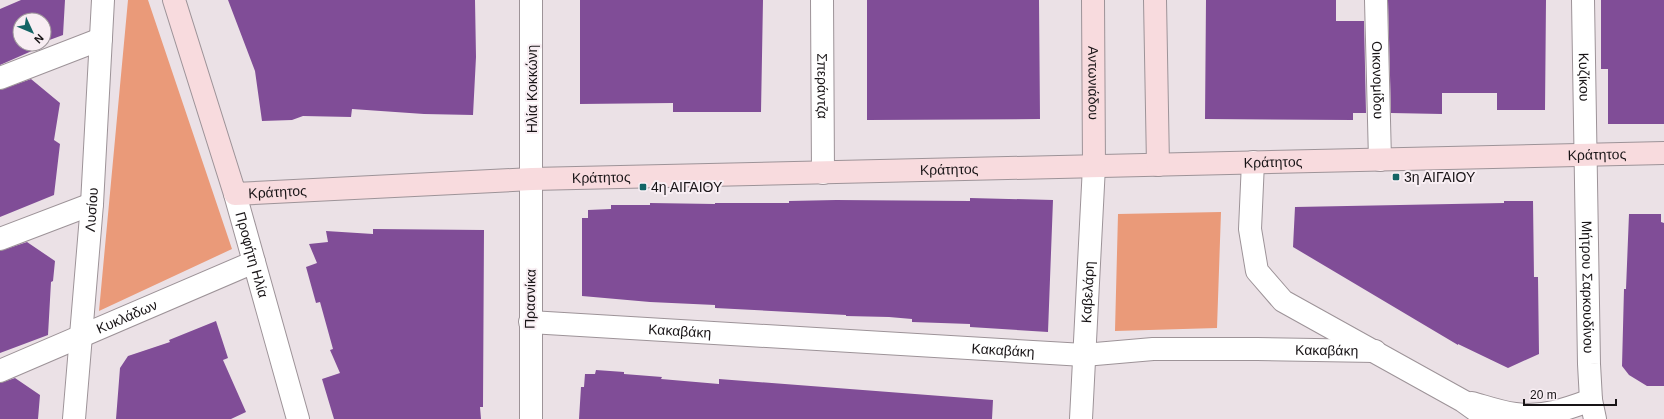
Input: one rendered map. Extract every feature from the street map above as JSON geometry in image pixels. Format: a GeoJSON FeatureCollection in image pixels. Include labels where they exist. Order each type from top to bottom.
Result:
{"type":"FeatureCollection","features":[{"type":"Feature","properties":{"kind":"street","name":"Λυσίου"},"geometry":{"type":"LineString","coordinates":[[74,419],[92,204],[103,0]]}},
{"type":"Feature","properties":{"kind":"street","name":"Προφήτη Ηλία"},"geometry":{"type":"LineString","coordinates":[[174,0],[235,194],[298,419]]}},
{"type":"Feature","properties":{"kind":"street","name":"Ηλία Κοκκώνη"},"geometry":{"type":"LineString","coordinates":[[531,0],[532,179]]}},
{"type":"Feature","properties":{"kind":"street","name":"Σπεράντζα"},"geometry":{"type":"LineString","coordinates":[[822,0],[823,173]]}},
{"type":"Feature","properties":{"kind":"street","name":"Αντωνιάδου"},"geometry":{"type":"LineString","coordinates":[[1093,0],[1094,166]]}},
{"type":"Feature","properties":{"kind":"street"},"geometry":{"type":"LineString","coordinates":[[1155,0],[1158,165]]}},
{"type":"Feature","properties":{"kind":"street","name":"Οικονομίδου"},"geometry":{"type":"LineString","coordinates":[[1376,0],[1380,160]]}},
{"type":"Feature","properties":{"kind":"street","name":"Κυζίκου"},"geometry":{"type":"LineString","coordinates":[[1583,0],[1585,155]]}},
{"type":"Feature","properties":{"kind":"street"},"geometry":{"type":"LineString","coordinates":[[0,78],[101,39]]}},
{"type":"Feature","properties":{"kind":"street","name":"Κράτητος"},"geometry":{"type":"LineString","coordinates":[[235,194],[532,179],[1664,153]]}},
{"type":"Feature","properties":{"kind":"street","name":"Μήτρου Σαρκουδίνου"},"geometry":{"type":"LineString","coordinates":[[1585,155],[1589,364],[1593,409]]}},
{"type":"Feature","properties":{"kind":"street"},"geometry":{"type":"LineString","coordinates":[[1253,162],[1250,229],[1257,271],[1283,301],[1376,351]]}},
{"type":"Feature","properties":{"kind":"street","name":"Καβελάρη"},"geometry":{"type":"LineString","coordinates":[[1082,419],[1094,166]]}},
{"type":"Feature","properties":{"kind":"street","name":"Πρασνίκα"},"geometry":{"type":"LineString","coordinates":[[531,419],[530,322],[532,179]]}},
{"type":"Feature","properties":{"kind":"street"},"geometry":{"type":"LineString","coordinates":[[0,239],[92,204]]}},
{"type":"Feature","properties":{"kind":"street","name":"Κυκλάδων"},"geometry":{"type":"LineString","coordinates":[[0,370],[81,337],[254,262]]}},
{"type":"Feature","properties":{"kind":"street","name":"Κακαβάκη"},"geometry":{"type":"LineString","coordinates":[[530,322],[1084,355],[1153,349],[1257,348],[1376,351],[1463,401],[1488,419]]}},
{"type":"Feature","properties":{"kind":"street","name":"Κακαβάκη"},"geometry":{"type":"LineString","coordinates":[[1463,401],[1515,414],[1542,414],[1563,410],[1593,409]]}},
{"type":"Feature","properties":{"kind":"shaded area"},"geometry":{"type":"Polygon","coordinates":[[[128,0],[148,0],[232,249],[99,311],[128,0]]]}},
{"type":"Feature","properties":{"kind":"shaded area"},"geometry":{"type":"Polygon","coordinates":[[[1221,212],[1217,328],[1115,331],[1118,214],[1221,212]]]}},
{"type":"Feature","properties":{"kind":"building"},"geometry":{"type":"Polygon","coordinates":[[[21,0],[65,0],[63,35],[52,39],[52,12],[12,12],[12,52],[29,52],[0,65],[0,9],[21,0]]]}},
{"type":"Feature","properties":{"kind":"building"},"geometry":{"type":"Polygon","coordinates":[[[228,0],[475,0],[476,57],[473,115],[424,114],[352,109],[351,117],[303,116],[292,120],[262,121],[255,71],[228,0]]]}},
{"type":"Feature","properties":{"kind":"building"},"geometry":{"type":"Polygon","coordinates":[[[580,0],[763,0],[761,112],[673,112],[673,103],[580,104],[580,0]]]}},
{"type":"Feature","properties":{"kind":"building"},"geometry":{"type":"Polygon","coordinates":[[[867,0],[1039,0],[1040,119],[867,120],[867,0]]]}},
{"type":"Feature","properties":{"kind":"building"},"geometry":{"type":"Polygon","coordinates":[[[1206,0],[1336,0],[1336,21],[1364,21],[1366,113],[1353,113],[1353,120],[1205,119],[1206,0]]]}},
{"type":"Feature","properties":{"kind":"building"},"geometry":{"type":"Polygon","coordinates":[[[1388,0],[1546,0],[1545,110],[1497,110],[1497,93],[1442,93],[1442,114],[1391,113],[1388,0]]]}},
{"type":"Feature","properties":{"kind":"building"},"geometry":{"type":"Polygon","coordinates":[[[1601,0],[1664,0],[1664,124],[1608,124],[1608,69],[1601,69],[1601,0]]]}},
{"type":"Feature","properties":{"kind":"building"},"geometry":{"type":"Polygon","coordinates":[[[31,79],[60,103],[54,140],[60,144],[54,195],[0,217],[0,90],[31,79]]]}},
{"type":"Feature","properties":{"kind":"building"},"geometry":{"type":"Polygon","coordinates":[[[970,198],[1053,200],[1048,332],[970,327],[970,324],[912,322],[912,319],[889,317],[846,316],[715,308],[715,305],[650,302],[582,296],[582,218],[588,218],[588,210],[611,209],[611,205],[650,205],[650,203],[789,203],[789,201],[836,200],[970,201],[970,198]]]}},
{"type":"Feature","properties":{"kind":"building"},"geometry":{"type":"Polygon","coordinates":[[[1504,201],[1533,201],[1534,277],[1538,277],[1539,354],[1508,368],[1458,345],[1293,247],[1295,207],[1504,203],[1504,201]]]}},
{"type":"Feature","properties":{"kind":"building"},"geometry":{"type":"Polygon","coordinates":[[[1629,214],[1661,214],[1661,222],[1664,223],[1664,386],[1647,386],[1629,375],[1622,366],[1624,289],[1626,289],[1629,214]]]}},
{"type":"Feature","properties":{"kind":"building"},"geometry":{"type":"Polygon","coordinates":[[[373,229],[484,230],[483,407],[480,407],[481,419],[334,419],[322,379],[340,373],[330,350],[333,349],[320,302],[316,303],[306,267],[317,263],[309,244],[328,242],[326,231],[373,234],[373,229]]]}},
{"type":"Feature","properties":{"kind":"building"},"geometry":{"type":"Polygon","coordinates":[[[27,242],[55,261],[53,281],[51,282],[48,335],[0,353],[0,251],[27,242]]]}},
{"type":"Feature","properties":{"kind":"building"},"geometry":{"type":"Polygon","coordinates":[[[216,321],[228,358],[223,360],[246,412],[231,419],[116,419],[120,368],[128,356],[170,342],[169,340],[216,321]]]}},
{"type":"Feature","properties":{"kind":"building"},"geometry":{"type":"Polygon","coordinates":[[[596,370],[662,377],[661,379],[719,384],[719,379],[993,400],[992,419],[579,419],[581,387],[584,387],[585,374],[595,374],[596,370]]]}},
{"type":"Feature","properties":{"kind":"building"},"geometry":{"type":"Polygon","coordinates":[[[15,378],[40,395],[38,419],[0,419],[0,383],[15,378]]]}},
{"type":"Feature","properties":{"kind":"place","name":"3η ΑΙΓΑΙΟΥ"},"geometry":{"type":"Point","coordinates":[1396,177]}},
{"type":"Feature","properties":{"kind":"place","name":"4η ΑΙΓΑΙΟΥ"},"geometry":{"type":"Point","coordinates":[643,187]}}]}
